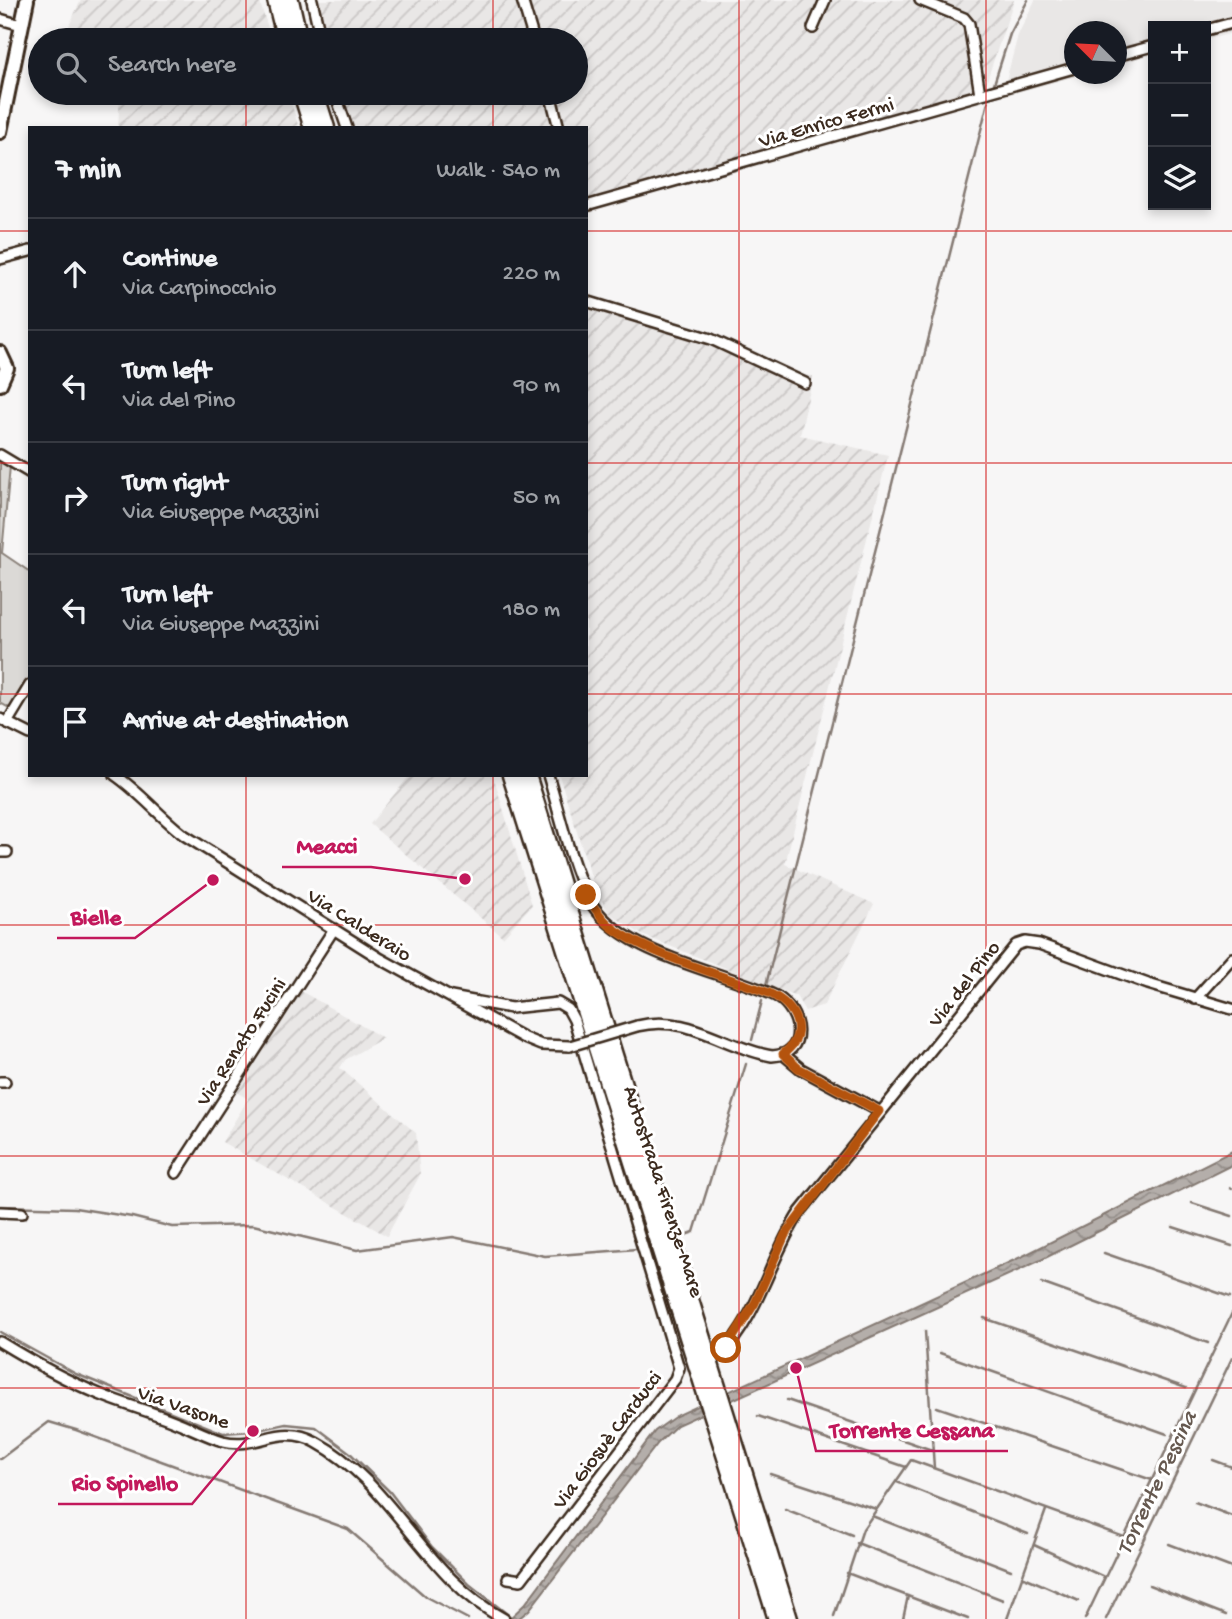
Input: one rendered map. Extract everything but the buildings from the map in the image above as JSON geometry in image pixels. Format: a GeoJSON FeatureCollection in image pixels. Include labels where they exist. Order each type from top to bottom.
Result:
{"type":"FeatureCollection","features":[{"type":"Feature","properties":{"kind":"highway"},"geometry":{"type":"LineString","coordinates":[[276,0],[283,28]]}},
{"type":"Feature","properties":{"kind":"highway"},"geometry":{"type":"LineString","coordinates":[[290,0],[296,28]]}},
{"type":"Feature","properties":{"kind":"highway"},"geometry":{"type":"LineString","coordinates":[[306,105],[312,126]]}},
{"type":"Feature","properties":{"kind":"highway"},"geometry":{"type":"LineString","coordinates":[[319,105],[325,126]]}},
{"type":"Feature","properties":{"kind":"highway","name":"Autostrada Firenze-Mare"},"geometry":{"type":"LineString","coordinates":[[512,777],[789,1619]]}},
{"type":"Feature","properties":{"kind":"highway","name":"Autostrada Firenze-Mare"},"geometry":{"type":"LineString","coordinates":[[528,777],[713,1394]]}},
{"type":"Feature","properties":{"kind":"highway","name":"Autostrada Firenze-Mare"},"geometry":{"type":"LineString","coordinates":[[719,1412],[777,1619]]}},
{"type":"Feature","properties":{"kind":"street"},"geometry":{"type":"LineString","coordinates":[[0,132],[2,109],[27,0]]}},
{"type":"Feature","properties":{"kind":"street"},"geometry":{"type":"LineString","coordinates":[[312,0],[318,28]]}},
{"type":"Feature","properties":{"kind":"street"},"geometry":{"type":"LineString","coordinates":[[522,0],[530,28]]}},
{"type":"Feature","properties":{"kind":"street"},"geometry":{"type":"LineString","coordinates":[[813,28],[825,0]]}},
{"type":"Feature","properties":{"kind":"street"},"geometry":{"type":"LineString","coordinates":[[920,0],[964,18],[969,24],[980,94]]}},
{"type":"Feature","properties":{"kind":"street"},"geometry":{"type":"LineString","coordinates":[[0,19],[21,25]]}},
{"type":"Feature","properties":{"kind":"street"},"geometry":{"type":"LineString","coordinates":[[1211,28],[1231,22]]}},
{"type":"Feature","properties":{"kind":"street"},"geometry":{"type":"LineString","coordinates":[[1127,53],[1148,47]]}},
{"type":"Feature","properties":{"kind":"street","name":"Via Enrico Fermi"},"geometry":{"type":"LineString","coordinates":[[588,205],[1064,71]]}},
{"type":"Feature","properties":{"kind":"street"},"geometry":{"type":"LineString","coordinates":[[339,105],[346,126]]}},
{"type":"Feature","properties":{"kind":"street"},"geometry":{"type":"LineString","coordinates":[[553,105],[558,126]]}},
{"type":"Feature","properties":{"kind":"street"},"geometry":{"type":"LineString","coordinates":[[0,266],[4,258],[28,252]]}},
{"type":"Feature","properties":{"kind":"street"},"geometry":{"type":"LineString","coordinates":[[588,302],[711,339],[805,383]]}},
{"type":"Feature","properties":{"kind":"street"},"geometry":{"type":"LineString","coordinates":[[0,353],[7,369],[0,384]]}},
{"type":"Feature","properties":{"kind":"street"},"geometry":{"type":"LineString","coordinates":[[0,455],[28,472]]}},
{"type":"Feature","properties":{"kind":"street"},"geometry":{"type":"LineString","coordinates":[[28,688],[4,721],[28,733]]}},
{"type":"Feature","properties":{"kind":"street","name":"Via Calderaio"},"geometry":{"type":"LineString","coordinates":[[117,777],[184,835],[413,977],[541,1045],[570,1046],[655,1022],[679,1023],[766,1055],[783,1054]]}},
{"type":"Feature","properties":{"kind":"street"},"geometry":{"type":"LineString","coordinates":[[549,777],[586,895],[599,914],[621,933],[644,945],[769,993],[787,1003],[795,1013],[798,1032],[793,1045],[783,1054],[798,1068],[879,1111],[800,1212],[778,1248],[755,1303],[720,1354]]}},
{"type":"Feature","properties":{"kind":"street","name":"Via Renato Fucini"},"geometry":{"type":"LineString","coordinates":[[176,1173],[334,929]]}},
{"type":"Feature","properties":{"kind":"street","name":"Via del Pino"},"geometry":{"type":"LineString","coordinates":[[879,1111],[919,1067],[1020,942],[1039,944],[1195,999]]}},
{"type":"Feature","properties":{"kind":"street"},"geometry":{"type":"LineString","coordinates":[[1232,958],[1195,999],[1232,1009]]}},
{"type":"Feature","properties":{"kind":"street","name":"Via Giosuè Carducci"},"geometry":{"type":"LineString","coordinates":[[451,997],[494,1006],[558,1003],[568,1009],[574,1020],[683,1367],[521,1580],[508,1578]]}},
{"type":"Feature","properties":{"kind":"street"},"geometry":{"type":"LineString","coordinates":[[0,1212],[22,1213]]}},
{"type":"Feature","properties":{"kind":"street","name":"Via Vasone"},"geometry":{"type":"LineString","coordinates":[[0,1342],[96,1393],[224,1441],[249,1442],[284,1433],[320,1444],[366,1477],[424,1552],[455,1585],[476,1603],[504,1619]]}},
{"type":"Feature","properties":{"kind":"shaded area"},"geometry":{"type":"Polygon","coordinates":[[[81,0],[259,0],[268,28],[68,28],[81,0]]]}},
{"type":"Feature","properties":{"kind":"shaded area"},"geometry":{"type":"Polygon","coordinates":[[[315,0],[1014,0],[985,86],[588,199],[588,126],[351,126],[345,105],[588,105],[588,28],[323,28],[315,0]]]}},
{"type":"Feature","properties":{"kind":"shaded area"},"geometry":{"type":"Polygon","coordinates":[[[1035,0],[1232,0],[1232,33],[1211,39],[1211,21],[1148,21],[1148,55],[1127,61],[1127,21],[1064,21],[1064,79],[1002,96],[1018,35],[1035,0]]]}},
{"type":"Feature","properties":{"kind":"shaded area"},"geometry":{"type":"Polygon","coordinates":[[[119,105],[292,105],[298,126],[118,126],[119,105]]]}},
{"type":"Feature","properties":{"kind":"shaded area"},"geometry":{"type":"Polygon","coordinates":[[[588,296],[712,336],[795,375],[813,376],[800,435],[888,455],[785,864],[874,904],[824,1005],[805,1011],[796,996],[642,935],[609,913],[595,889],[560,777],[588,777],[588,296]]]}},
{"type":"Feature","properties":{"kind":"shaded area"},"geometry":{"type":"Polygon","coordinates":[[[0,462],[10,466],[2,553],[28,571],[28,680],[11,709],[0,703],[0,462]]]}},
{"type":"Feature","properties":{"kind":"shaded area"},"geometry":{"type":"Polygon","coordinates":[[[408,777],[494,777],[532,905],[503,937],[370,824],[408,777]]]}},
{"type":"Feature","properties":{"kind":"shaded area"},"geometry":{"type":"Polygon","coordinates":[[[299,990],[383,1038],[345,1060],[340,1068],[416,1133],[420,1175],[387,1236],[222,1142],[248,1099],[235,1091],[299,990]]]}},
{"type":"Feature","properties":{"kind":"water"},"geometry":{"type":"Polygon","coordinates":[[[1232,1151],[1232,1165],[1039,1261],[677,1425],[658,1443],[529,1610],[518,1619],[509,1619],[525,1604],[655,1431],[676,1416],[1023,1256],[1232,1151]]]}},
{"type":"Feature","properties":{"kind":"waterway"},"geometry":{"type":"LineString","coordinates":[[994,84],[1010,34],[1028,0]]}},
{"type":"Feature","properties":{"kind":"waterway"},"geometry":{"type":"LineString","coordinates":[[766,985],[988,102]]}},
{"type":"Feature","properties":{"kind":"waterway"},"geometry":{"type":"LineString","coordinates":[[752,1040],[762,1001]]}},
{"type":"Feature","properties":{"kind":"waterway"},"geometry":{"type":"LineString","coordinates":[[682,1236],[694,1232],[746,1064]]}},
{"type":"Feature","properties":{"kind":"waterway"},"geometry":{"type":"LineString","coordinates":[[1192,1203],[1232,1216]]}},
{"type":"Feature","properties":{"kind":"waterway"},"geometry":{"type":"LineString","coordinates":[[0,1206],[75,1208],[132,1217],[172,1227],[253,1225],[357,1250],[453,1237],[545,1256],[637,1249]]}},
{"type":"Feature","properties":{"kind":"waterway"},"geometry":{"type":"LineString","coordinates":[[1173,1227],[1232,1246]]}},
{"type":"Feature","properties":{"kind":"waterway"},"geometry":{"type":"LineString","coordinates":[[1104,1253],[1230,1297]]}},
{"type":"Feature","properties":{"kind":"waterway"},"geometry":{"type":"LineString","coordinates":[[1041,1283],[1208,1343]]}},
{"type":"Feature","properties":{"kind":"waterway"},"geometry":{"type":"LineString","coordinates":[[1085,1619],[1232,1313]]}},
{"type":"Feature","properties":{"kind":"waterway"},"geometry":{"type":"LineString","coordinates":[[984,1318],[1186,1388]]}},
{"type":"Feature","properties":{"kind":"waterway"},"geometry":{"type":"LineString","coordinates":[[925,1331],[934,1468]]}},
{"type":"Feature","properties":{"kind":"waterway"},"geometry":{"type":"LineString","coordinates":[[0,1332],[76,1374],[223,1433],[253,1431],[286,1424],[316,1427],[349,1452],[390,1492],[432,1547],[469,1584],[511,1617]]}},
{"type":"Feature","properties":{"kind":"waterway"},"geometry":{"type":"LineString","coordinates":[[940,1353],[1167,1434]]}},
{"type":"Feature","properties":{"kind":"waterway","name":"Torrente Pescina"},"geometry":{"type":"LineString","coordinates":[[1106,1619],[1232,1358]]}},
{"type":"Feature","properties":{"kind":"waterway"},"geometry":{"type":"LineString","coordinates":[[787,1400],[932,1450]]}},
{"type":"Feature","properties":{"kind":"waterway"},"geometry":{"type":"LineString","coordinates":[[937,1407],[1152,1480]]}},
{"type":"Feature","properties":{"kind":"waterway"},"geometry":{"type":"LineString","coordinates":[[758,1416],[906,1467]]}},
{"type":"Feature","properties":{"kind":"waterway"},"geometry":{"type":"LineString","coordinates":[[0,1459],[49,1422],[76,1430],[348,1529],[426,1597],[468,1619]]}},
{"type":"Feature","properties":{"kind":"waterway"},"geometry":{"type":"LineString","coordinates":[[834,1616],[863,1529],[911,1460],[1124,1537]]}},
{"type":"Feature","properties":{"kind":"waterway"},"geometry":{"type":"LineString","coordinates":[[1213,1460],[1232,1467]]}},
{"type":"Feature","properties":{"kind":"waterway"},"geometry":{"type":"LineString","coordinates":[[770,1474],[876,1509]]}},
{"type":"Feature","properties":{"kind":"waterway"},"geometry":{"type":"LineString","coordinates":[[897,1482],[1028,1534]]}},
{"type":"Feature","properties":{"kind":"waterway"},"geometry":{"type":"LineString","coordinates":[[1195,1502],[1232,1516]]}},
{"type":"Feature","properties":{"kind":"waterway"},"geometry":{"type":"LineString","coordinates":[[785,1509],[852,1535]]}},
{"type":"Feature","properties":{"kind":"waterway"},"geometry":{"type":"LineString","coordinates":[[1007,1619],[1046,1510]]}},
{"type":"Feature","properties":{"kind":"waterway"},"geometry":{"type":"LineString","coordinates":[[872,1516],[1011,1570]]}},
{"type":"Feature","properties":{"kind":"waterway"},"geometry":{"type":"LineString","coordinates":[[857,1543],[1003,1600]]}},
{"type":"Feature","properties":{"kind":"waterway"},"geometry":{"type":"LineString","coordinates":[[1169,1544],[1232,1568]]}},
{"type":"Feature","properties":{"kind":"waterway"},"geometry":{"type":"LineString","coordinates":[[1034,1545],[1104,1577]]}},
{"type":"Feature","properties":{"kind":"waterway"},"geometry":{"type":"LineString","coordinates":[[847,1573],[968,1619]]}},
{"type":"Feature","properties":{"kind":"waterway"},"geometry":{"type":"LineString","coordinates":[[1022,1576],[1079,1601]]}},
{"type":"Feature","properties":{"kind":"waterway"},"geometry":{"type":"LineString","coordinates":[[1149,1585],[1226,1615]]}},
{"type":"Feature","properties":{"kind":"waterway"},"geometry":{"type":"LineString","coordinates":[[903,1619],[908,1596]]}},
{"type":"Feature","properties":{"kind":"place","name":"Meacci"},"geometry":{"type":"Point","coordinates":[465,879]}},
{"type":"Feature","properties":{"kind":"place","name":"Bielle"},"geometry":{"type":"Point","coordinates":[213,880]}},
{"type":"Feature","properties":{"kind":"place","name":"Torrente Cessana"},"geometry":{"type":"Point","coordinates":[796,1368]}},
{"type":"Feature","properties":{"kind":"place","name":"Rio Spinello"},"geometry":{"type":"Point","coordinates":[253,1431]}},
{"type":"Feature","properties":{"kind":"route"},"geometry":{"type":"LineString","coordinates":[[586,895],[609,925],[621,933],[644,945],[769,993],[787,1003],[795,1013],[798,1032],[793,1045],[783,1054],[798,1068],[879,1111],[785,1235],[755,1303],[726,1348]]}}]}
